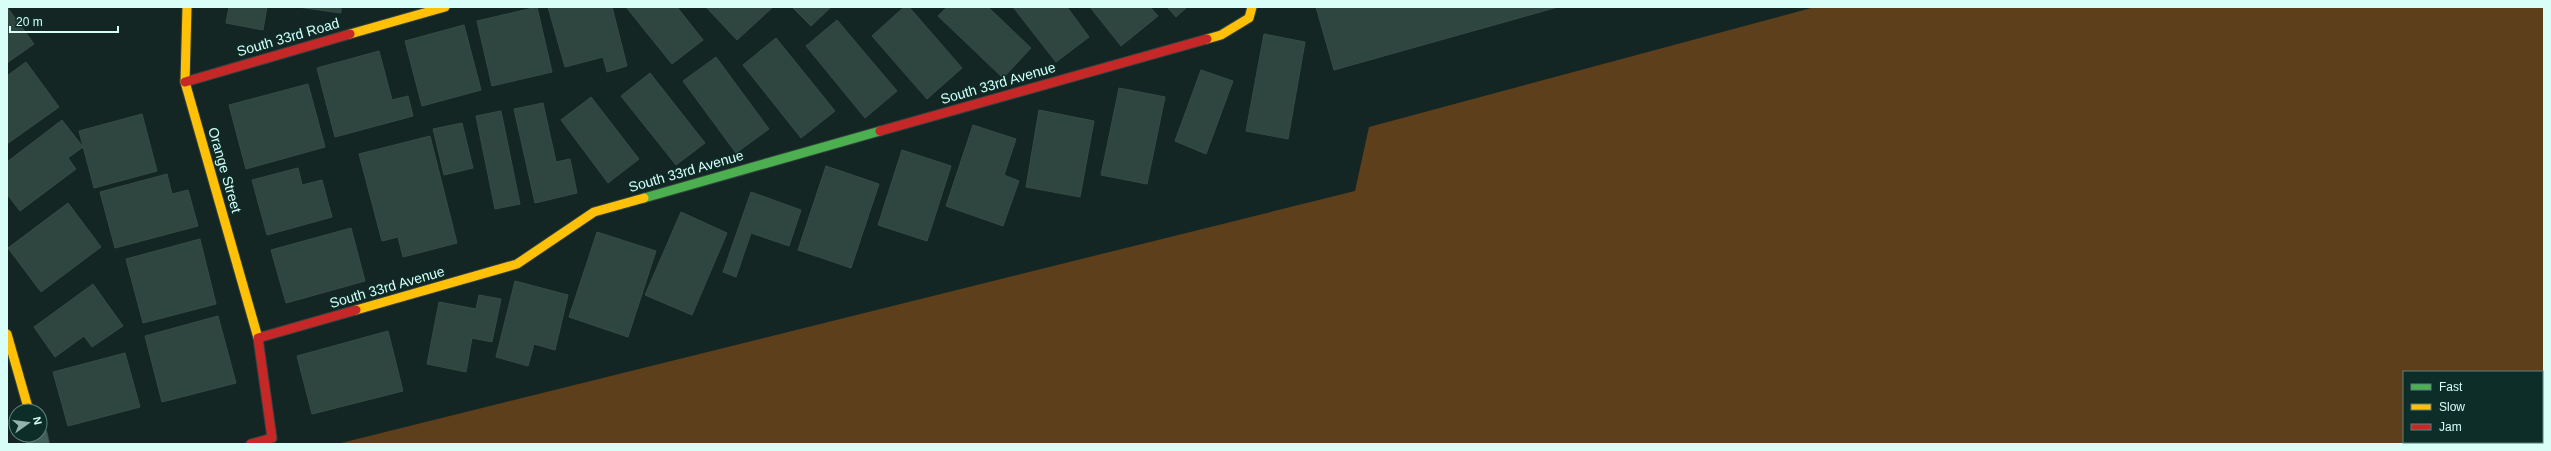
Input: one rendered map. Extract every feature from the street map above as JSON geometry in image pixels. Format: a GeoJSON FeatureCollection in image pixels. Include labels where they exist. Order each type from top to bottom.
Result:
{"type":"FeatureCollection","features":[{"type":"Feature","properties":{"kind":"street","name":"Orange Street"},"geometry":{"type":"LineString","coordinates":[[187,7],[185,82],[258,338]]}},
{"type":"Feature","properties":{"kind":"street","name":"South 33rd Road"},"geometry":{"type":"LineString","coordinates":[[185,82],[445,7]]}},
{"type":"Feature","properties":{"kind":"street","name":"South 33rd Avenue"},"geometry":{"type":"LineString","coordinates":[[258,338],[517,264],[594,212],[1221,35],[1248,18],[1252,7]]}},
{"type":"Feature","properties":{"kind":"street"},"geometry":{"type":"LineString","coordinates":[[7,334],[27,403]]}},
{"type":"Feature","properties":{"kind":"street"},"geometry":{"type":"LineString","coordinates":[[251,444],[272,438],[258,338]]}},
{"type":"Feature","properties":{"kind":"shaded area"},"geometry":{"type":"Polygon","coordinates":[[[1815,7],[2544,7],[2544,444],[337,444],[1355,191],[1369,127],[1815,7]]]}},
{"type":"Feature","properties":{"kind":"building"},"geometry":{"type":"Polygon","coordinates":[[[7,7],[34,44],[7,63],[7,7]]]}},
{"type":"Feature","properties":{"kind":"building"},"geometry":{"type":"Polygon","coordinates":[[[229,7],[267,7],[263,30],[226,23],[229,7]]]}},
{"type":"Feature","properties":{"kind":"building"},"geometry":{"type":"Polygon","coordinates":[[[298,7],[341,7],[341,13],[298,7]]]}},
{"type":"Feature","properties":{"kind":"building"},"geometry":{"type":"Polygon","coordinates":[[[537,7],[552,72],[492,86],[477,21],[537,7]]]}},
{"type":"Feature","properties":{"kind":"building"},"geometry":{"type":"Polygon","coordinates":[[[548,7],[612,7],[627,66],[607,72],[603,57],[565,67],[548,7]]]}},
{"type":"Feature","properties":{"kind":"building"},"geometry":{"type":"Polygon","coordinates":[[[626,7],[677,7],[703,40],[672,64],[626,7]]]}},
{"type":"Feature","properties":{"kind":"building"},"geometry":{"type":"Polygon","coordinates":[[[706,7],[773,7],[737,40],[706,7]]]}},
{"type":"Feature","properties":{"kind":"building"},"geometry":{"type":"Polygon","coordinates":[[[792,7],[831,7],[811,26],[792,7]]]}},
{"type":"Feature","properties":{"kind":"building"},"geometry":{"type":"Polygon","coordinates":[[[904,7],[909,7],[962,68],[927,99],[872,36],[904,7]]]}},
{"type":"Feature","properties":{"kind":"building"},"geometry":{"type":"Polygon","coordinates":[[[947,7],[988,7],[1031,48],[1003,78],[938,16],[947,7]]]}},
{"type":"Feature","properties":{"kind":"building"},"geometry":{"type":"Polygon","coordinates":[[[1013,7],[1067,7],[1089,37],[1056,62],[1013,7]]]}},
{"type":"Feature","properties":{"kind":"building"},"geometry":{"type":"Polygon","coordinates":[[[1090,7],[1150,7],[1158,16],[1121,46],[1090,7]]]}},
{"type":"Feature","properties":{"kind":"building"},"geometry":{"type":"Polygon","coordinates":[[[1167,7],[1187,7],[1176,17],[1167,7]]]}},
{"type":"Feature","properties":{"kind":"building"},"geometry":{"type":"Polygon","coordinates":[[[1316,7],[1558,7],[1334,70],[1316,7]]]}},
{"type":"Feature","properties":{"kind":"building"},"geometry":{"type":"Polygon","coordinates":[[[837,20],[897,91],[865,118],[806,46],[837,20]]]}},
{"type":"Feature","properties":{"kind":"building"},"geometry":{"type":"Polygon","coordinates":[[[464,25],[481,90],[422,106],[405,41],[464,25]]]}},
{"type":"Feature","properties":{"kind":"building"},"geometry":{"type":"Polygon","coordinates":[[[1264,34],[1305,42],[1288,139],[1246,131],[1264,34]]]}},
{"type":"Feature","properties":{"kind":"building"},"geometry":{"type":"Polygon","coordinates":[[[776,38],[835,111],[801,138],[743,65],[776,38]]]}},
{"type":"Feature","properties":{"kind":"building"},"geometry":{"type":"Polygon","coordinates":[[[379,51],[392,100],[408,96],[413,116],[335,137],[317,68],[379,51]]]}},
{"type":"Feature","properties":{"kind":"building"},"geometry":{"type":"Polygon","coordinates":[[[716,57],[769,129],[736,153],[683,81],[716,57]]]}},
{"type":"Feature","properties":{"kind":"building"},"geometry":{"type":"Polygon","coordinates":[[[26,62],[59,107],[7,144],[7,76],[26,62]]]}},
{"type":"Feature","properties":{"kind":"building"},"geometry":{"type":"Polygon","coordinates":[[[1201,70],[1233,81],[1206,154],[1175,141],[1201,70]]]}},
{"type":"Feature","properties":{"kind":"building"},"geometry":{"type":"Polygon","coordinates":[[[650,73],[705,143],[676,165],[621,96],[650,73]]]}},
{"type":"Feature","properties":{"kind":"building"},"geometry":{"type":"Polygon","coordinates":[[[308,84],[325,147],[246,169],[229,105],[308,84]]]}},
{"type":"Feature","properties":{"kind":"building"},"geometry":{"type":"Polygon","coordinates":[[[1119,88],[1165,97],[1147,184],[1101,175],[1119,88]]]}},
{"type":"Feature","properties":{"kind":"building"},"geometry":{"type":"Polygon","coordinates":[[[591,97],[639,159],[608,183],[561,120],[591,97]]]}},
{"type":"Feature","properties":{"kind":"building"},"geometry":{"type":"Polygon","coordinates":[[[543,103],[556,162],[570,159],[577,193],[535,203],[514,109],[543,103]]]}},
{"type":"Feature","properties":{"kind":"building"},"geometry":{"type":"Polygon","coordinates":[[[1039,110],[1094,121],[1080,197],[1026,187],[1039,110]]]}},
{"type":"Feature","properties":{"kind":"building"},"geometry":{"type":"Polygon","coordinates":[[[501,111],[520,204],[495,209],[476,116],[501,111]]]}},
{"type":"Feature","properties":{"kind":"building"},"geometry":{"type":"Polygon","coordinates":[[[142,114],[157,171],[94,188],[79,131],[142,114]]]}},
{"type":"Feature","properties":{"kind":"building"},"geometry":{"type":"Polygon","coordinates":[[[62,120],[83,147],[68,158],[76,169],[20,211],[7,194],[7,162],[62,120]]]}},
{"type":"Feature","properties":{"kind":"building"},"geometry":{"type":"Polygon","coordinates":[[[462,123],[473,168],[444,175],[433,129],[462,123]]]}},
{"type":"Feature","properties":{"kind":"building"},"geometry":{"type":"Polygon","coordinates":[[[973,125],[1016,139],[1004,175],[1019,181],[1003,226],[946,206],[973,125]]]}},
{"type":"Feature","properties":{"kind":"building"},"geometry":{"type":"Polygon","coordinates":[[[430,136],[457,243],[403,257],[398,237],[382,241],[359,154],[430,136]]]}},
{"type":"Feature","properties":{"kind":"building"},"geometry":{"type":"Polygon","coordinates":[[[902,150],[951,166],[927,241],[878,225],[902,150]]]}},
{"type":"Feature","properties":{"kind":"building"},"geometry":{"type":"Polygon","coordinates":[[[826,166],[879,184],[851,268],[798,250],[826,166]]]}},
{"type":"Feature","properties":{"kind":"building"},"geometry":{"type":"Polygon","coordinates":[[[298,168],[302,185],[322,180],[332,217],[267,235],[252,180],[298,168]]]}},
{"type":"Feature","properties":{"kind":"building"},"geometry":{"type":"Polygon","coordinates":[[[167,174],[172,194],[188,190],[198,226],[115,248],[100,192],[167,174]]]}},
{"type":"Feature","properties":{"kind":"building"},"geometry":{"type":"Polygon","coordinates":[[[751,192],[801,210],[789,246],[751,233],[736,277],[723,272],[751,192]]]}},
{"type":"Feature","properties":{"kind":"building"},"geometry":{"type":"Polygon","coordinates":[[[68,203],[101,247],[41,292],[8,248],[68,203]]]}},
{"type":"Feature","properties":{"kind":"building"},"geometry":{"type":"Polygon","coordinates":[[[681,212],[727,233],[692,315],[645,295],[681,212]]]}},
{"type":"Feature","properties":{"kind":"building"},"geometry":{"type":"Polygon","coordinates":[[[351,228],[365,281],[286,303],[271,250],[351,228]]]}},
{"type":"Feature","properties":{"kind":"building"},"geometry":{"type":"Polygon","coordinates":[[[597,232],[656,251],[628,337],[569,317],[597,232]]]}},
{"type":"Feature","properties":{"kind":"building"},"geometry":{"type":"Polygon","coordinates":[[[200,239],[216,304],[143,323],[126,259],[200,239]]]}},
{"type":"Feature","properties":{"kind":"building"},"geometry":{"type":"Polygon","coordinates":[[[515,281],[568,295],[555,350],[534,344],[528,366],[496,357],[515,281]]]}},
{"type":"Feature","properties":{"kind":"building"},"geometry":{"type":"Polygon","coordinates":[[[93,284],[123,326],[92,347],[84,336],[55,357],[34,327],[93,284]]]}},
{"type":"Feature","properties":{"kind":"building"},"geometry":{"type":"Polygon","coordinates":[[[479,295],[501,299],[492,342],[472,338],[466,372],[427,364],[439,302],[476,309],[479,295]]]}},
{"type":"Feature","properties":{"kind":"building"},"geometry":{"type":"Polygon","coordinates":[[[218,316],[236,383],[162,402],[145,336],[218,316]]]}},
{"type":"Feature","properties":{"kind":"building"},"geometry":{"type":"Polygon","coordinates":[[[388,331],[403,391],[312,414],[297,356],[388,331]]]}},
{"type":"Feature","properties":{"kind":"building"},"geometry":{"type":"Polygon","coordinates":[[[125,353],[140,407],[68,426],[53,372],[125,353]]]}},
{"type":"Feature","properties":{"kind":"traffic: fast"},"geometry":{"type":"LineString","coordinates":[[644,198],[880,131]]}},
{"type":"Feature","properties":{"kind":"traffic: slow"},"geometry":{"type":"LineString","coordinates":[[187,7],[185,82],[258,338]]}},
{"type":"Feature","properties":{"kind":"traffic: slow"},"geometry":{"type":"LineString","coordinates":[[350,34],[445,7]]}},
{"type":"Feature","properties":{"kind":"traffic: slow"},"geometry":{"type":"LineString","coordinates":[[1207,39],[1221,35],[1249,18],[1252,7]]}},
{"type":"Feature","properties":{"kind":"traffic: slow"},"geometry":{"type":"LineString","coordinates":[[356,310],[517,264],[594,212],[644,198]]}},
{"type":"Feature","properties":{"kind":"traffic: slow"},"geometry":{"type":"LineString","coordinates":[[7,334],[27,403]]}},
{"type":"Feature","properties":{"kind":"traffic: jam"},"geometry":{"type":"LineString","coordinates":[[185,82],[350,34]]}},
{"type":"Feature","properties":{"kind":"traffic: jam"},"geometry":{"type":"LineString","coordinates":[[880,131],[1207,39]]}},
{"type":"Feature","properties":{"kind":"traffic: jam"},"geometry":{"type":"LineString","coordinates":[[251,444],[272,438],[258,338],[356,310]]}}]}
